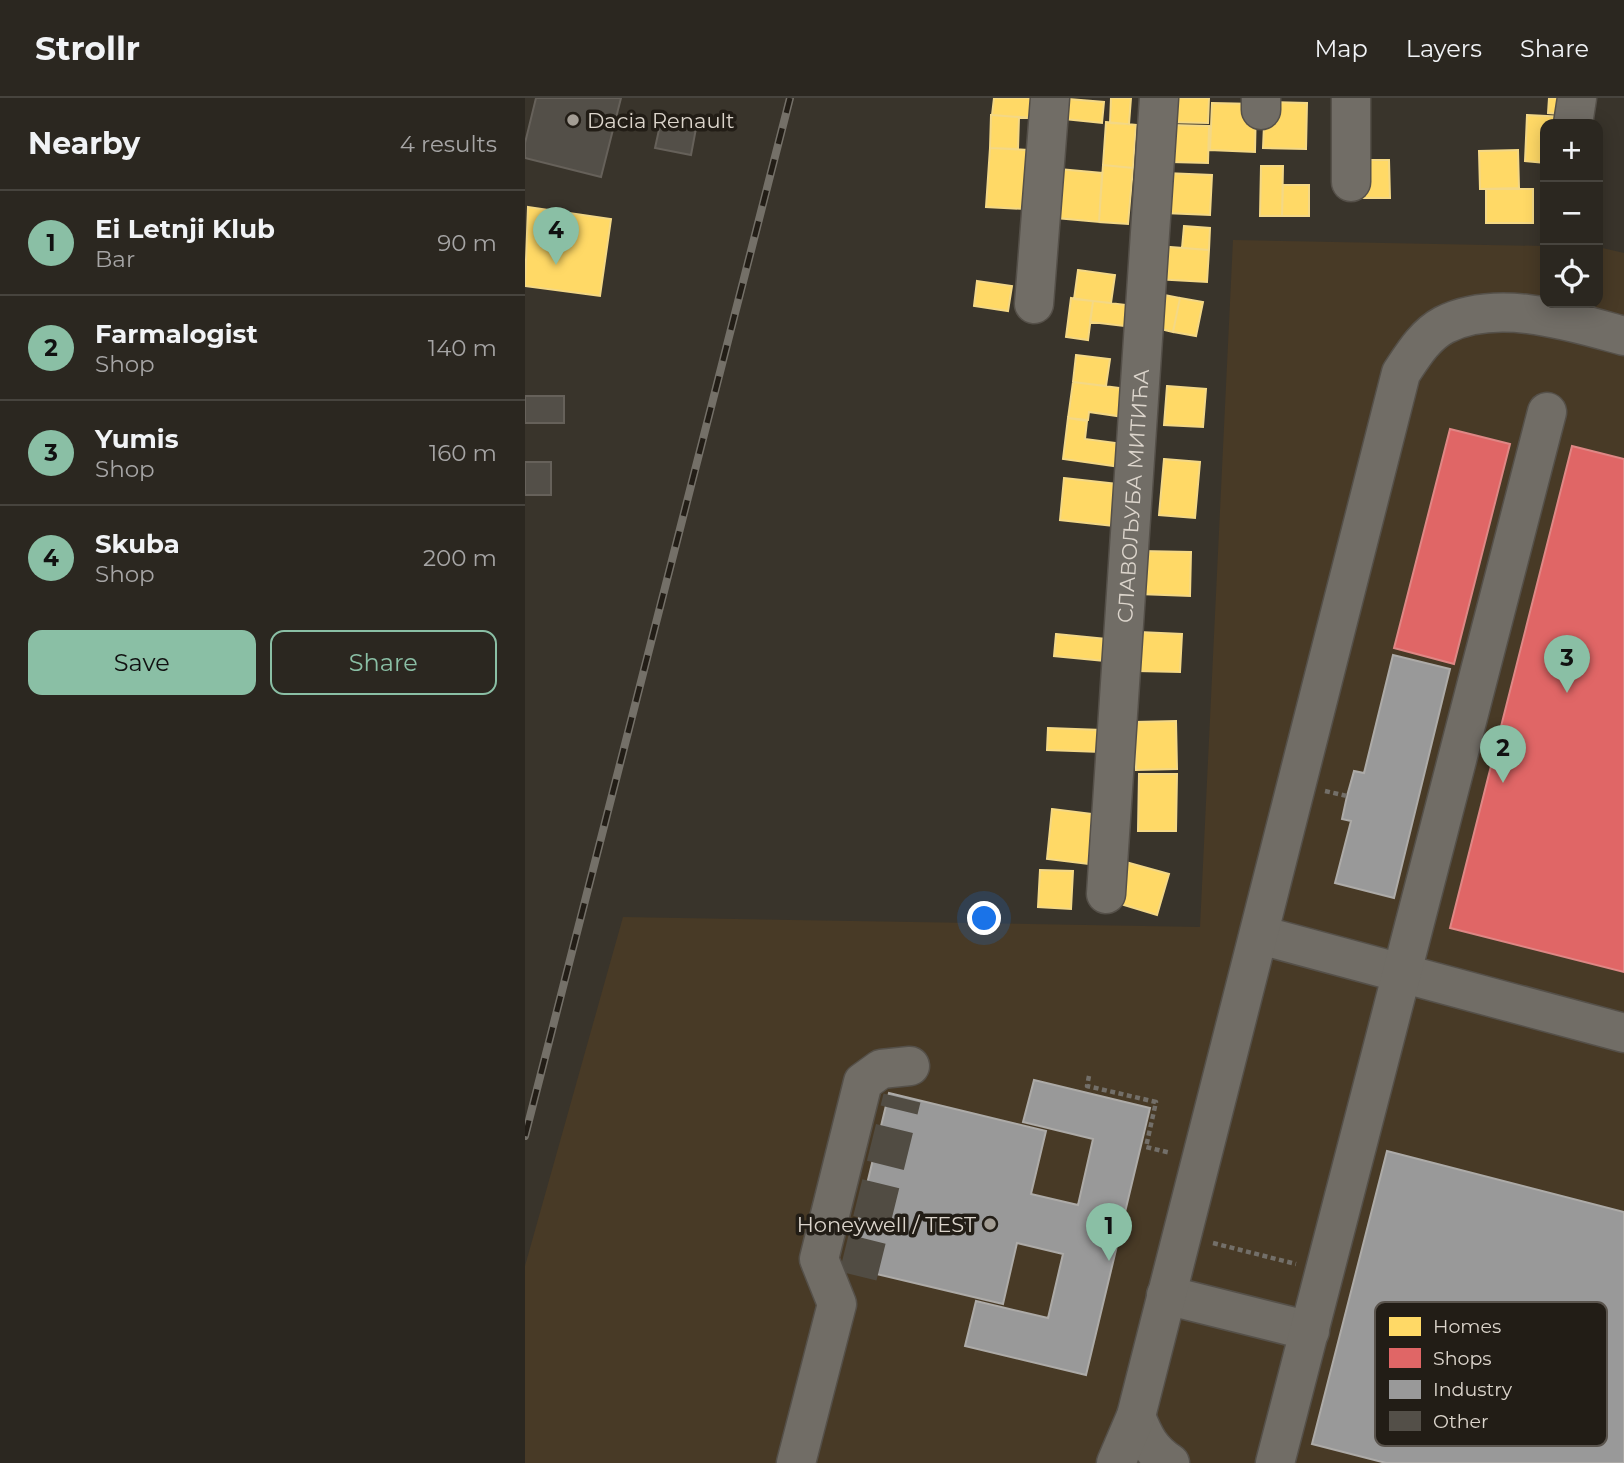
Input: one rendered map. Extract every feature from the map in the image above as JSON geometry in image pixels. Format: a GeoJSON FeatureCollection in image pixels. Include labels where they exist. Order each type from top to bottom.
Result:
{"type":"FeatureCollection","features":[{"type":"Feature","properties":{"kind":"street"},"geometry":{"type":"LineString","coordinates":[[1034,304],[1050,98]]}},
{"type":"Feature","properties":{"kind":"street","name":"СЛАВОЉУБА МИТИЋА"},"geometry":{"type":"LineString","coordinates":[[1106,894],[1159,98]]}},
{"type":"Feature","properties":{"kind":"street"},"geometry":{"type":"LineString","coordinates":[[1351,98],[1351,182]]}},
{"type":"Feature","properties":{"kind":"street"},"geometry":{"type":"LineString","coordinates":[[1574,119],[1577,98]]}},
{"type":"Feature","properties":{"kind":"street"},"geometry":{"type":"LineString","coordinates":[[1116,1463],[1136,1416],[1401,373],[1424,341],[1443,326],[1468,316],[1516,313],[1624,335]]}},
{"type":"Feature","properties":{"kind":"street"},"geometry":{"type":"LineString","coordinates":[[1275,1463],[1547,412]]}},
{"type":"Feature","properties":{"kind":"street"},"geometry":{"type":"LineString","coordinates":[[1260,935],[1624,1033]]}},
{"type":"Feature","properties":{"kind":"street"},"geometry":{"type":"LineString","coordinates":[[796,1463],[837,1304],[819,1259],[863,1082],[881,1069],[910,1066]]}},
{"type":"Feature","properties":{"kind":"street"},"geometry":{"type":"LineString","coordinates":[[1166,1295],[1310,1331]]}},
{"type":"Feature","properties":{"kind":"street"},"geometry":{"type":"LineString","coordinates":[[1136,1416],[1144,1438],[1156,1454],[1170,1463]]}},
{"type":"Feature","properties":{"kind":"path"},"geometry":{"type":"LineString","coordinates":[[1089,1076],[1087,1086],[1157,1102],[1146,1147],[1170,1153]]}},
{"type":"Feature","properties":{"kind":"path"},"geometry":{"type":"LineString","coordinates":[[1181,1235],[1257,1255]]}},
{"type":"Feature","properties":{"kind":"shaded area"},"geometry":{"type":"Polygon","coordinates":[[[1233,240],[1540,246],[1540,308],[1603,308],[1603,248],[1624,253],[1624,1463],[525,1463],[525,1266],[623,917],[1200,927],[1233,240]]]}},
{"type":"Feature","properties":{"kind":"building: Homes"},"geometry":{"type":"Polygon","coordinates":[[[994,98],[1034,98],[1033,118],[992,115],[994,98]]]}},
{"type":"Feature","properties":{"kind":"building: Homes"},"geometry":{"type":"Polygon","coordinates":[[[1057,98],[1104,102],[1102,123],[1055,118],[1057,98]]]}},
{"type":"Feature","properties":{"kind":"building: Homes"},"geometry":{"type":"Polygon","coordinates":[[[1111,98],[1131,98],[1129,124],[1110,123],[1111,98]]]}},
{"type":"Feature","properties":{"kind":"building: Homes"},"geometry":{"type":"Polygon","coordinates":[[[1164,98],[1209,98],[1208,123],[1163,122],[1164,98]]]}},
{"type":"Feature","properties":{"kind":"building: Homes"},"geometry":{"type":"Polygon","coordinates":[[[1549,98],[1573,98],[1572,115],[1548,113],[1549,98]]]}},
{"type":"Feature","properties":{"kind":"building: Homes"},"geometry":{"type":"Polygon","coordinates":[[[1265,102],[1307,103],[1306,149],[1263,148],[1265,102]]]}},
{"type":"Feature","properties":{"kind":"building: Homes"},"geometry":{"type":"Polygon","coordinates":[[[1212,103],[1256,104],[1255,152],[1210,150],[1212,103]]]}},
{"type":"Feature","properties":{"kind":"building: Homes"},"geometry":{"type":"Polygon","coordinates":[[[991,115],[1019,117],[1018,149],[990,148],[991,115]]]}},
{"type":"Feature","properties":{"kind":"building: Homes"},"geometry":{"type":"Polygon","coordinates":[[[1527,115],[1566,117],[1540,119],[1540,162],[1525,161],[1527,115]]]}},
{"type":"Feature","properties":{"kind":"building: Homes"},"geometry":{"type":"Polygon","coordinates":[[[1106,122],[1136,125],[1133,168],[1103,165],[1106,122]]]}},
{"type":"Feature","properties":{"kind":"building: Homes"},"geometry":{"type":"Polygon","coordinates":[[[1172,125],[1209,126],[1208,163],[1171,162],[1172,125]]]}},
{"type":"Feature","properties":{"kind":"building: Homes"},"geometry":{"type":"Polygon","coordinates":[[[990,148],[1028,150],[1025,209],[986,207],[990,148]]]}},
{"type":"Feature","properties":{"kind":"building: Homes"},"geometry":{"type":"Polygon","coordinates":[[[1518,150],[1519,188],[1480,189],[1479,151],[1518,150]]]}},
{"type":"Feature","properties":{"kind":"building: Homes"},"geometry":{"type":"Polygon","coordinates":[[[1356,160],[1389,160],[1390,198],[1357,198],[1356,160]]]}},
{"type":"Feature","properties":{"kind":"building: Homes"},"geometry":{"type":"Polygon","coordinates":[[[1103,165],[1133,168],[1128,224],[1099,222],[1103,165]]]}},
{"type":"Feature","properties":{"kind":"building: Homes"},"geometry":{"type":"Polygon","coordinates":[[[1261,166],[1283,166],[1282,216],[1260,216],[1261,166]]]}},
{"type":"Feature","properties":{"kind":"building: Homes"},"geometry":{"type":"Polygon","coordinates":[[[1059,169],[1102,173],[1099,222],[1056,218],[1059,169]]]}},
{"type":"Feature","properties":{"kind":"building: Homes"},"geometry":{"type":"Polygon","coordinates":[[[1165,173],[1212,175],[1210,215],[1164,213],[1165,173]]]}},
{"type":"Feature","properties":{"kind":"building: Homes"},"geometry":{"type":"Polygon","coordinates":[[[1283,185],[1309,185],[1309,216],[1282,216],[1283,185]]]}},
{"type":"Feature","properties":{"kind":"building: Homes"},"geometry":{"type":"Polygon","coordinates":[[[1486,189],[1533,189],[1533,223],[1486,223],[1486,189]]]}},
{"type":"Feature","properties":{"kind":"building: Homes"},"geometry":{"type":"Polygon","coordinates":[[[528,207],[611,219],[600,296],[525,286],[528,207]]]}},
{"type":"Feature","properties":{"kind":"building: Homes"},"geometry":{"type":"Polygon","coordinates":[[[1184,226],[1210,228],[1209,250],[1182,248],[1184,226]]]}},
{"type":"Feature","properties":{"kind":"building: Homes"},"geometry":{"type":"Polygon","coordinates":[[[1157,246],[1209,250],[1207,282],[1155,279],[1157,246]]]}},
{"type":"Feature","properties":{"kind":"building: Homes"},"geometry":{"type":"Polygon","coordinates":[[[1078,270],[1115,275],[1111,303],[1074,299],[1078,270]]]}},
{"type":"Feature","properties":{"kind":"building: Homes"},"geometry":{"type":"Polygon","coordinates":[[[977,281],[1012,286],[1008,311],[974,306],[977,281]]]}},
{"type":"Feature","properties":{"kind":"building: Homes"},"geometry":{"type":"Polygon","coordinates":[[[1154,293],[1180,298],[1173,332],[1148,326],[1154,293]]]}},
{"type":"Feature","properties":{"kind":"building: Homes"},"geometry":{"type":"Polygon","coordinates":[[[1071,298],[1093,301],[1088,340],[1066,337],[1071,298]]]}},
{"type":"Feature","properties":{"kind":"building: Homes"},"geometry":{"type":"Polygon","coordinates":[[[1180,298],[1203,302],[1196,336],[1173,332],[1180,298]]]}},
{"type":"Feature","properties":{"kind":"building: Homes"},"geometry":{"type":"Polygon","coordinates":[[[1093,301],[1135,306],[1132,327],[1090,322],[1093,301]]]}},
{"type":"Feature","properties":{"kind":"building: Homes"},"geometry":{"type":"Polygon","coordinates":[[[1076,355],[1110,359],[1106,386],[1073,382],[1076,355]]]}},
{"type":"Feature","properties":{"kind":"building: Homes"},"geometry":{"type":"Polygon","coordinates":[[[1073,382],[1128,389],[1124,417],[1089,412],[1088,420],[1068,418],[1073,382]]]}},
{"type":"Feature","properties":{"kind":"building: Homes"},"geometry":{"type":"Polygon","coordinates":[[[1167,386],[1206,389],[1203,427],[1164,425],[1167,386]]]}},
{"type":"Feature","properties":{"kind":"building: Homes"},"geometry":{"type":"Polygon","coordinates":[[[1068,418],[1087,421],[1085,439],[1124,444],[1121,467],[1063,459],[1068,418]]]}},
{"type":"Feature","properties":{"kind":"building: Homes"},"geometry":{"type":"Polygon","coordinates":[[[1164,459],[1200,462],[1195,518],[1159,515],[1164,459]]]}},
{"type":"Feature","properties":{"kind":"building: Homes"},"geometry":{"type":"Polygon","coordinates":[[[1064,478],[1117,484],[1113,526],[1060,520],[1064,478]]]}},
{"type":"Feature","properties":{"kind":"building: Homes"},"geometry":{"type":"Polygon","coordinates":[[[1141,551],[1191,552],[1190,596],[1139,594],[1141,551]]]}},
{"type":"Feature","properties":{"kind":"building: Homes"},"geometry":{"type":"Polygon","coordinates":[[[1139,632],[1182,634],[1180,672],[1137,671],[1139,632]]]}},
{"type":"Feature","properties":{"kind":"building: Homes"},"geometry":{"type":"Polygon","coordinates":[[[1056,634],[1106,639],[1104,661],[1054,656],[1056,634]]]}},
{"type":"Feature","properties":{"kind":"building: Homes"},"geometry":{"type":"Polygon","coordinates":[[[1176,721],[1177,769],[1136,770],[1134,722],[1176,721]]]}},
{"type":"Feature","properties":{"kind":"building: Homes"},"geometry":{"type":"Polygon","coordinates":[[[1048,728],[1102,730],[1101,752],[1047,750],[1048,728]]]}},
{"type":"Feature","properties":{"kind":"building: Homes"},"geometry":{"type":"Polygon","coordinates":[[[1139,774],[1177,774],[1176,831],[1138,831],[1139,774]]]}},
{"type":"Feature","properties":{"kind":"building: Homes"},"geometry":{"type":"Polygon","coordinates":[[[1052,809],[1093,814],[1088,864],[1047,859],[1052,809]]]}},
{"type":"Feature","properties":{"kind":"building: Homes"},"geometry":{"type":"Polygon","coordinates":[[[1122,861],[1169,874],[1157,915],[1111,901],[1122,861]]]}},
{"type":"Feature","properties":{"kind":"building: Homes"},"geometry":{"type":"Polygon","coordinates":[[[1040,870],[1073,871],[1071,909],[1038,907],[1040,870]]]}},
{"type":"Feature","properties":{"kind":"building: Shops"},"geometry":{"type":"Polygon","coordinates":[[[1450,429],[1510,444],[1454,664],[1394,648],[1450,429]]]}},
{"type":"Feature","properties":{"kind":"building: Shops"},"geometry":{"type":"Polygon","coordinates":[[[1572,446],[1624,459],[1624,972],[1450,928],[1572,446]]]}},
{"type":"Feature","properties":{"kind":"building: Industry"},"geometry":{"type":"Polygon","coordinates":[[[1393,655],[1450,669],[1394,898],[1335,883],[1351,821],[1342,819],[1347,796],[1354,771],[1364,773],[1393,655]]]}},
{"type":"Feature","properties":{"kind":"building: Industry","name":"Honeywell / TEST"},"geometry":{"type":"Polygon","coordinates":[[[1034,1080],[1150,1108],[1086,1375],[965,1346],[976,1301],[1048,1318],[1063,1254],[1017,1243],[1003,1304],[847,1267],[889,1093],[1046,1131],[1031,1194],[1078,1205],[1093,1139],[1023,1122],[1034,1080]]]}},
{"type":"Feature","properties":{"kind":"building: Industry"},"geometry":{"type":"Polygon","coordinates":[[[1387,1151],[1624,1212],[1624,1463],[1386,1463],[1312,1444],[1387,1151]]]}},
{"type":"Feature","properties":{"kind":"building: Other","name":"Dacia Renault"},"geometry":{"type":"Polygon","coordinates":[[[536,98],[621,98],[601,177],[525,158],[525,143],[536,98]]]}},
{"type":"Feature","properties":{"kind":"building: Other"},"geometry":{"type":"Polygon","coordinates":[[[662,116],[697,123],[691,155],[655,148],[662,116]]]}},
{"type":"Feature","properties":{"kind":"building: Other"},"geometry":{"type":"Polygon","coordinates":[[[525,396],[564,396],[564,423],[525,423],[525,396]]]}},
{"type":"Feature","properties":{"kind":"building: Other"},"geometry":{"type":"Polygon","coordinates":[[[525,462],[551,462],[551,495],[525,495],[525,462]]]}},
{"type":"Feature","properties":{"kind":"tunnel"},"geometry":{"type":"LineString","coordinates":[[858,1276],[902,1098]]}},
{"type":"Feature","properties":{"kind":"railway"},"geometry":{"type":"LineString","coordinates":[[525,1136],[790,98]]}},
{"type":"Feature","properties":{"kind":"place","name":"Dacia Renault"},"geometry":{"type":"Point","coordinates":[573,120]}},
{"type":"Feature","properties":{"kind":"place","name":"Skuba"},"geometry":{"type":"Point","coordinates":[556,265]}},
{"type":"Feature","properties":{"kind":"place","name":"Yumis"},"geometry":{"type":"Point","coordinates":[1567,693]}},
{"type":"Feature","properties":{"kind":"place","name":"Farmalogist"},"geometry":{"type":"Point","coordinates":[1503,783]}},
{"type":"Feature","properties":{"kind":"place","name":"Honeywell / TEST"},"geometry":{"type":"Point","coordinates":[990,1224]}},
{"type":"Feature","properties":{"kind":"place","name":"Ei Letnji Klub"},"geometry":{"type":"Point","coordinates":[1109,1261]}}]}
